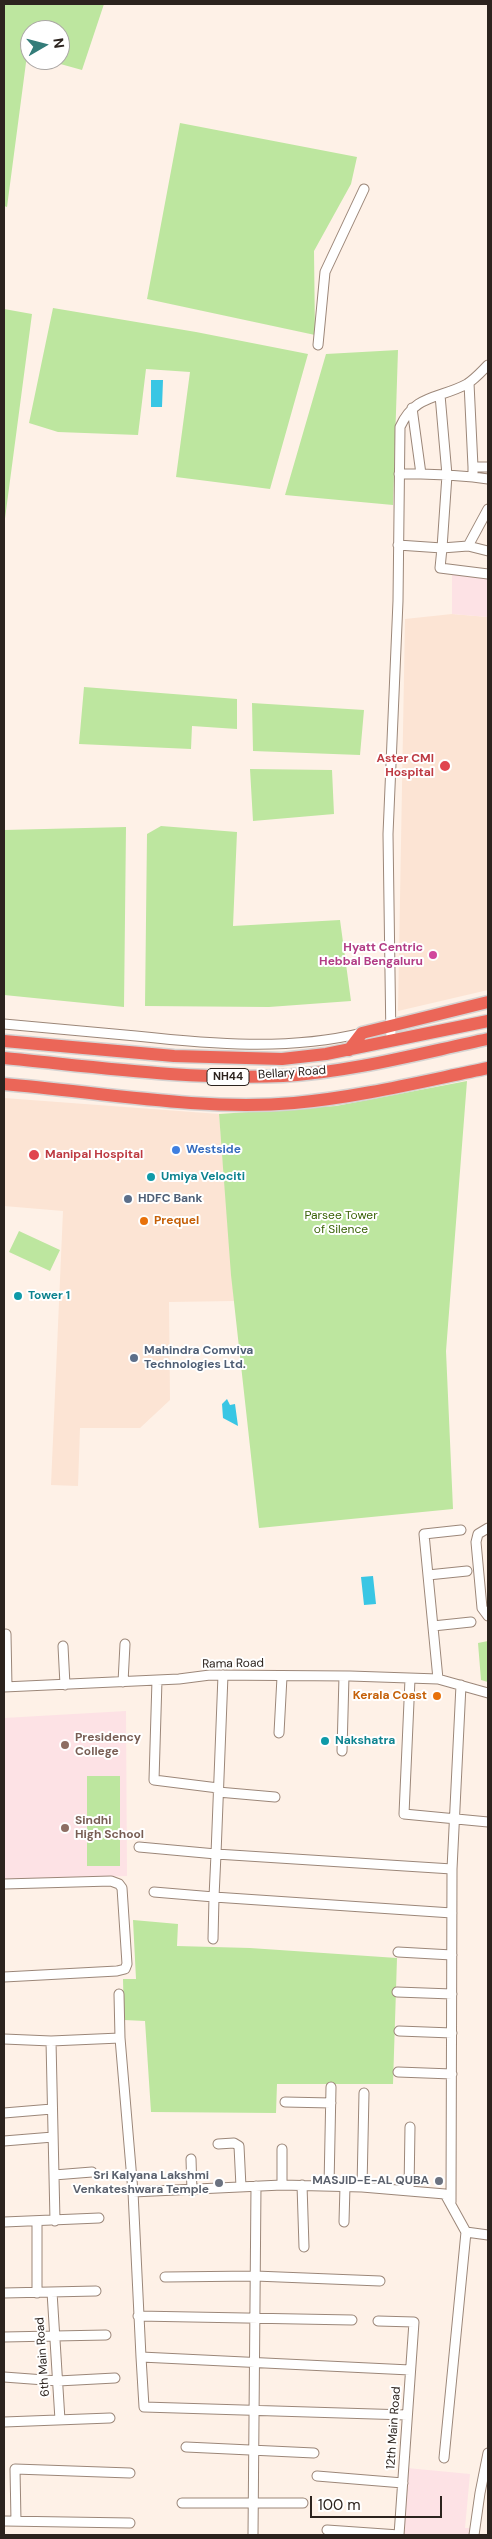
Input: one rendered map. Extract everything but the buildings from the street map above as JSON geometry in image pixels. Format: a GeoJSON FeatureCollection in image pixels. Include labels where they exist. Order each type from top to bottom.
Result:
{"type":"FeatureCollection","features":[{"type":"Feature","properties":{"kind":"highway"},"geometry":{"type":"LineString","coordinates":[[349,1050],[362,1033],[488,1002]]}},
{"type":"Feature","properties":{"kind":"highway","name":"Bellary Road"},"geometry":{"type":"LineString","coordinates":[[4,1041],[174,1056],[282,1059],[349,1050],[488,1021]]}},
{"type":"Feature","properties":{"kind":"highway","name":"Bellary Road"},"geometry":{"type":"LineString","coordinates":[[4,1058],[176,1076],[285,1076],[327,1071],[488,1039]]}},
{"type":"Feature","properties":{"kind":"highway"},"geometry":{"type":"LineString","coordinates":[[4,1084],[190,1102],[293,1103],[340,1097],[488,1068]]}},
{"type":"Feature","properties":{"kind":"street"},"geometry":{"type":"LineString","coordinates":[[318,345],[325,272],[364,189]]}},
{"type":"Feature","properties":{"kind":"street"},"geometry":{"type":"LineString","coordinates":[[391,1042],[389,1026],[388,834],[400,428],[406,413],[412,408],[469,383],[488,365]]}},
{"type":"Feature","properties":{"kind":"street"},"geometry":{"type":"LineString","coordinates":[[469,383],[473,477]]}},
{"type":"Feature","properties":{"kind":"street"},"geometry":{"type":"LineString","coordinates":[[440,395],[447,475],[440,568],[488,574]]}},
{"type":"Feature","properties":{"kind":"street"},"geometry":{"type":"LineString","coordinates":[[412,408],[421,474]]}},
{"type":"Feature","properties":{"kind":"street"},"geometry":{"type":"LineString","coordinates":[[473,467],[488,467]]}},
{"type":"Feature","properties":{"kind":"street"},"geometry":{"type":"LineString","coordinates":[[399,474],[447,475],[488,479]]}},
{"type":"Feature","properties":{"kind":"street"},"geometry":{"type":"LineString","coordinates":[[468,546],[488,509]]}},
{"type":"Feature","properties":{"kind":"street"},"geometry":{"type":"LineString","coordinates":[[398,544],[442,548],[468,546],[488,551]]}},
{"type":"Feature","properties":{"kind":"street"},"geometry":{"type":"LineString","coordinates":[[4,1024],[196,1043],[235,1044],[307,1042],[362,1033]]}},
{"type":"Feature","properties":{"kind":"street"},"geometry":{"type":"LineString","coordinates":[[488,1528],[478,1534],[476,1542],[482,1608],[488,1616]]}},
{"type":"Feature","properties":{"kind":"street"},"geometry":{"type":"LineString","coordinates":[[438,1680],[424,1534],[461,1530]]}},
{"type":"Feature","properties":{"kind":"street"},"geometry":{"type":"LineString","coordinates":[[428,1575],[467,1571]]}},
{"type":"Feature","properties":{"kind":"street"},"geometry":{"type":"LineString","coordinates":[[433,1626],[472,1622]]}},
{"type":"Feature","properties":{"kind":"street"},"geometry":{"type":"LineString","coordinates":[[5,1688],[6,1634]]}},
{"type":"Feature","properties":{"kind":"street"},"geometry":{"type":"LineString","coordinates":[[123,1682],[125,1644]]}},
{"type":"Feature","properties":{"kind":"street"},"geometry":{"type":"LineString","coordinates":[[63,1646],[65,1685]]}},
{"type":"Feature","properties":{"kind":"street"},"geometry":{"type":"LineString","coordinates":[[213,1939],[223,1675]]}},
{"type":"Feature","properties":{"kind":"street","name":"Rama Road"},"geometry":{"type":"LineString","coordinates":[[5,1688],[223,1675],[344,1676],[438,1680],[488,1693]]}},
{"type":"Feature","properties":{"kind":"street"},"geometry":{"type":"LineString","coordinates":[[279,1733],[282,1676]]}},
{"type":"Feature","properties":{"kind":"street"},"geometry":{"type":"LineString","coordinates":[[342,1751],[344,1676]]}},
{"type":"Feature","properties":{"kind":"street"},"geometry":{"type":"LineString","coordinates":[[410,1679],[404,1814],[488,1822]]}},
{"type":"Feature","properties":{"kind":"street"},"geometry":{"type":"LineString","coordinates":[[157,1680],[154,1780],[275,1797]]}},
{"type":"Feature","properties":{"kind":"street"},"geometry":{"type":"LineString","coordinates":[[451,2202],[452,1870],[462,1685]]}},
{"type":"Feature","properties":{"kind":"street"},"geometry":{"type":"LineString","coordinates":[[139,1847],[452,1870]]}},
{"type":"Feature","properties":{"kind":"street"},"geometry":{"type":"LineString","coordinates":[[4,1884],[111,1881],[119,1884],[122,1888],[127,1964],[125,1969],[117,1971],[4,1977]]}},
{"type":"Feature","properties":{"kind":"street"},"geometry":{"type":"LineString","coordinates":[[154,1892],[452,1913]]}},
{"type":"Feature","properties":{"kind":"street"},"geometry":{"type":"LineString","coordinates":[[398,1952],[452,1955]]}},
{"type":"Feature","properties":{"kind":"street"},"geometry":{"type":"LineString","coordinates":[[397,1992],[452,1994]]}},
{"type":"Feature","properties":{"kind":"street"},"geometry":{"type":"LineString","coordinates":[[118,1994],[132,2192],[144,2407],[407,2415]]}},
{"type":"Feature","properties":{"kind":"street"},"geometry":{"type":"LineString","coordinates":[[399,2031],[452,2033]]}},
{"type":"Feature","properties":{"kind":"street"},"geometry":{"type":"LineString","coordinates":[[4,2039],[51,2041],[120,2038]]}},
{"type":"Feature","properties":{"kind":"street"},"geometry":{"type":"LineString","coordinates":[[51,2041],[55,2221]]}},
{"type":"Feature","properties":{"kind":"street"},"geometry":{"type":"LineString","coordinates":[[398,2072],[452,2074]]}},
{"type":"Feature","properties":{"kind":"street"},"geometry":{"type":"LineString","coordinates":[[329,2186],[331,2087]]}},
{"type":"Feature","properties":{"kind":"street"},"geometry":{"type":"LineString","coordinates":[[362,2187],[364,2093]]}},
{"type":"Feature","properties":{"kind":"street"},"geometry":{"type":"LineString","coordinates":[[285,2102],[331,2102]]}},
{"type":"Feature","properties":{"kind":"street"},"geometry":{"type":"LineString","coordinates":[[4,2112],[52,2109]]}},
{"type":"Feature","properties":{"kind":"street"},"geometry":{"type":"LineString","coordinates":[[409,2190],[410,2127]]}},
{"type":"Feature","properties":{"kind":"street"},"geometry":{"type":"LineString","coordinates":[[4,2141],[53,2137]]}},
{"type":"Feature","properties":{"kind":"street"},"geometry":{"type":"LineString","coordinates":[[218,2144],[234,2143],[239,2146],[241,2187]]}},
{"type":"Feature","properties":{"kind":"street"},"geometry":{"type":"LineString","coordinates":[[282,2150],[282,2185]]}},
{"type":"Feature","properties":{"kind":"street"},"geometry":{"type":"LineString","coordinates":[[192,2160],[192,2191]]}},
{"type":"Feature","properties":{"kind":"street"},"geometry":{"type":"LineString","coordinates":[[54,2175],[92,2172]]}},
{"type":"Feature","properties":{"kind":"street"},"geometry":{"type":"LineString","coordinates":[[132,2192],[302,2185],[362,2187],[445,2194],[466,2232],[444,2458]]}},
{"type":"Feature","properties":{"kind":"street"},"geometry":{"type":"LineString","coordinates":[[302,2185],[304,2247]]}},
{"type":"Feature","properties":{"kind":"street"},"geometry":{"type":"LineString","coordinates":[[253,2535],[256,2186]]}},
{"type":"Feature","properties":{"kind":"street"},"geometry":{"type":"LineString","coordinates":[[344,2222],[345,2186]]}},
{"type":"Feature","properties":{"kind":"street"},"geometry":{"type":"LineString","coordinates":[[4,2222],[99,2218]]}},
{"type":"Feature","properties":{"kind":"street"},"geometry":{"type":"LineString","coordinates":[[37,2222],[37,2292]]}},
{"type":"Feature","properties":{"kind":"street"},"geometry":{"type":"LineString","coordinates":[[466,2232],[488,2236]]}},
{"type":"Feature","properties":{"kind":"street"},"geometry":{"type":"LineString","coordinates":[[165,2277],[255,2276],[380,2282]]}},
{"type":"Feature","properties":{"kind":"street"},"geometry":{"type":"LineString","coordinates":[[4,2293],[96,2291]]}},
{"type":"Feature","properties":{"kind":"street","name":"6th Main Road"},"geometry":{"type":"LineString","coordinates":[[52,2292],[60,2420]]}},
{"type":"Feature","properties":{"kind":"street"},"geometry":{"type":"LineString","coordinates":[[138,2316],[352,2320]]}},
{"type":"Feature","properties":{"kind":"street","name":"12th Main Road"},"geometry":{"type":"LineString","coordinates":[[378,2321],[414,2322],[399,2535]]}},
{"type":"Feature","properties":{"kind":"street"},"geometry":{"type":"LineString","coordinates":[[4,2337],[106,2335]]}},
{"type":"Feature","properties":{"kind":"street"},"geometry":{"type":"LineString","coordinates":[[141,2357],[410,2370]]}},
{"type":"Feature","properties":{"kind":"street"},"geometry":{"type":"LineString","coordinates":[[4,2377],[58,2381],[115,2378]]}},
{"type":"Feature","properties":{"kind":"street"},"geometry":{"type":"LineString","coordinates":[[4,2422],[110,2418]]}},
{"type":"Feature","properties":{"kind":"street"},"geometry":{"type":"LineString","coordinates":[[186,2447],[314,2453]]}},
{"type":"Feature","properties":{"kind":"street"},"geometry":{"type":"LineString","coordinates":[[474,2535],[484,2493],[488,2453]]}},
{"type":"Feature","properties":{"kind":"street"},"geometry":{"type":"LineString","coordinates":[[16,2521],[15,2469],[130,2473]]}},
{"type":"Feature","properties":{"kind":"street"},"geometry":{"type":"LineString","coordinates":[[317,2476],[402,2483]]}},
{"type":"Feature","properties":{"kind":"street"},"geometry":{"type":"LineString","coordinates":[[182,2503],[303,2503]]}},
{"type":"Feature","properties":{"kind":"street"},"geometry":{"type":"LineString","coordinates":[[4,2521],[130,2523]]}},
{"type":"Feature","properties":{"kind":"street"},"geometry":{"type":"LineString","coordinates":[[327,2530],[399,2535]]}},
{"type":"Feature","properties":{"kind":"shaded area"},"geometry":{"type":"Polygon","coordinates":[[[452,572],[488,575],[488,617],[452,614],[452,572]]]}},
{"type":"Feature","properties":{"kind":"shaded area","name":"Aster CMI Hospital"},"geometry":{"type":"Polygon","coordinates":[[[452,614],[488,617],[488,990],[398,1011],[405,619],[452,614]]]}},
{"type":"Feature","properties":{"kind":"shaded area"},"geometry":{"type":"Polygon","coordinates":[[[4,1098],[219,1114],[234,1301],[169,1302],[170,1400],[140,1428],[80,1428],[78,1486],[51,1485],[63,1211],[4,1206],[4,1098]]]}},
{"type":"Feature","properties":{"kind":"shaded area","name":"Sindhi High School"},"geometry":{"type":"Polygon","coordinates":[[[126,1711],[127,1876],[4,1880],[4,1718],[126,1711]]]}},
{"type":"Feature","properties":{"kind":"shaded area"},"geometry":{"type":"Polygon","coordinates":[[[407,2468],[470,2474],[465,2528],[470,2528],[469,2535],[401,2535],[407,2468]]]}},
{"type":"Feature","properties":{"kind":"green space"},"geometry":{"type":"Polygon","coordinates":[[[4,4],[104,4],[82,70],[70,67],[70,20],[20,20],[20,70],[25,70],[7,207],[4,206],[4,4]]]}},
{"type":"Feature","properties":{"kind":"green space"},"geometry":{"type":"Polygon","coordinates":[[[180,123],[357,157],[351,184],[314,251],[315,335],[147,299],[180,123]]]}},
{"type":"Feature","properties":{"kind":"green space"},"geometry":{"type":"Polygon","coordinates":[[[53,308],[196,332],[308,354],[270,489],[176,477],[190,372],[146,369],[138,435],[58,432],[29,423],[53,308]]]}},
{"type":"Feature","properties":{"kind":"green space"},"geometry":{"type":"Polygon","coordinates":[[[4,309],[32,314],[4,526],[4,309]]]}},
{"type":"Feature","properties":{"kind":"green space"},"geometry":{"type":"Polygon","coordinates":[[[398,350],[393,505],[285,495],[326,354],[398,350]]]}},
{"type":"Feature","properties":{"kind":"green space"},"geometry":{"type":"Polygon","coordinates":[[[84,687],[237,699],[237,729],[192,726],[191,749],[79,744],[84,687]]]}},
{"type":"Feature","properties":{"kind":"green space"},"geometry":{"type":"Polygon","coordinates":[[[252,703],[364,710],[360,755],[253,751],[252,703]]]}},
{"type":"Feature","properties":{"kind":"green space"},"geometry":{"type":"Polygon","coordinates":[[[250,769],[332,770],[334,814],[253,821],[250,769]]]}},
{"type":"Feature","properties":{"kind":"green space"},"geometry":{"type":"Polygon","coordinates":[[[161,826],[237,832],[233,926],[340,920],[351,1001],[269,1007],[145,1006],[147,834],[161,826]]]}},
{"type":"Feature","properties":{"kind":"green space"},"geometry":{"type":"Polygon","coordinates":[[[126,827],[124,1007],[4,995],[4,830],[126,827]]]}},
{"type":"Feature","properties":{"kind":"green space","name":"Parsee Tower of Silence"},"geometry":{"type":"Polygon","coordinates":[[[467,1081],[446,1351],[453,1509],[259,1528],[231,1275],[219,1114],[336,1106],[467,1081]]]}},
{"type":"Feature","properties":{"kind":"green space"},"geometry":{"type":"Polygon","coordinates":[[[19,1231],[60,1250],[50,1271],[9,1252],[19,1231]]]}},
{"type":"Feature","properties":{"kind":"green space"},"geometry":{"type":"Polygon","coordinates":[[[488,1641],[488,1682],[481,1680],[478,1643],[488,1641]]]}},
{"type":"Feature","properties":{"kind":"green space"},"geometry":{"type":"Polygon","coordinates":[[[87,1776],[120,1776],[120,1866],[87,1866],[87,1776]]]}},
{"type":"Feature","properties":{"kind":"green space"},"geometry":{"type":"Polygon","coordinates":[[[133,1920],[178,1924],[177,1946],[250,1948],[397,1958],[393,2084],[277,2084],[276,2113],[151,2112],[145,2021],[124,2020],[123,1979],[136,1979],[133,1920]]]}},
{"type":"Feature","properties":{"kind":"water"},"geometry":{"type":"Polygon","coordinates":[[[151,380],[163,380],[162,407],[151,407],[151,380]]]}},
{"type":"Feature","properties":{"kind":"water"},"geometry":{"type":"Polygon","coordinates":[[[227,1399],[230,1405],[235,1404],[238,1426],[223,1418],[222,1404],[227,1399]]]}},
{"type":"Feature","properties":{"kind":"water"},"geometry":{"type":"Polygon","coordinates":[[[373,1576],[376,1604],[364,1605],[361,1577],[373,1576]]]}},
{"type":"Feature","properties":{"kind":"place","name":"Aster CMI Hospital"},"geometry":{"type":"Point","coordinates":[445,766]}},
{"type":"Feature","properties":{"kind":"place","name":"Hyatt Centric Hebbal Bengaluru"},"geometry":{"type":"Point","coordinates":[433,955]}},
{"type":"Feature","properties":{"kind":"place","name":"Westside"},"geometry":{"type":"Point","coordinates":[176,1150]}},
{"type":"Feature","properties":{"kind":"place","name":"Manipal Hospital"},"geometry":{"type":"Point","coordinates":[34,1155]}},
{"type":"Feature","properties":{"kind":"place","name":"Umiya Velociti"},"geometry":{"type":"Point","coordinates":[151,1177]}},
{"type":"Feature","properties":{"kind":"place","name":"HDFC Bank"},"geometry":{"type":"Point","coordinates":[128,1199]}},
{"type":"Feature","properties":{"kind":"place","name":"Prequel"},"geometry":{"type":"Point","coordinates":[144,1221]}},
{"type":"Feature","properties":{"kind":"place","name":"Tower 1"},"geometry":{"type":"Point","coordinates":[18,1296]}},
{"type":"Feature","properties":{"kind":"place","name":"Mahindra Comviva Technologies Ltd."},"geometry":{"type":"Point","coordinates":[134,1358]}},
{"type":"Feature","properties":{"kind":"place","name":"Kerala Coast"},"geometry":{"type":"Point","coordinates":[437,1696]}},
{"type":"Feature","properties":{"kind":"place","name":"Nakshatra"},"geometry":{"type":"Point","coordinates":[325,1741]}},
{"type":"Feature","properties":{"kind":"place","name":"Presidency College"},"geometry":{"type":"Point","coordinates":[65,1745]}},
{"type":"Feature","properties":{"kind":"place","name":"Sindhi High School"},"geometry":{"type":"Point","coordinates":[65,1828]}},
{"type":"Feature","properties":{"kind":"place","name":"MASJID-E-AL QUBA"},"geometry":{"type":"Point","coordinates":[439,2181]}},
{"type":"Feature","properties":{"kind":"place","name":"Sri Kalyana Lakshmi Venkateshwara Temple"},"geometry":{"type":"Point","coordinates":[219,2183]}}]}
